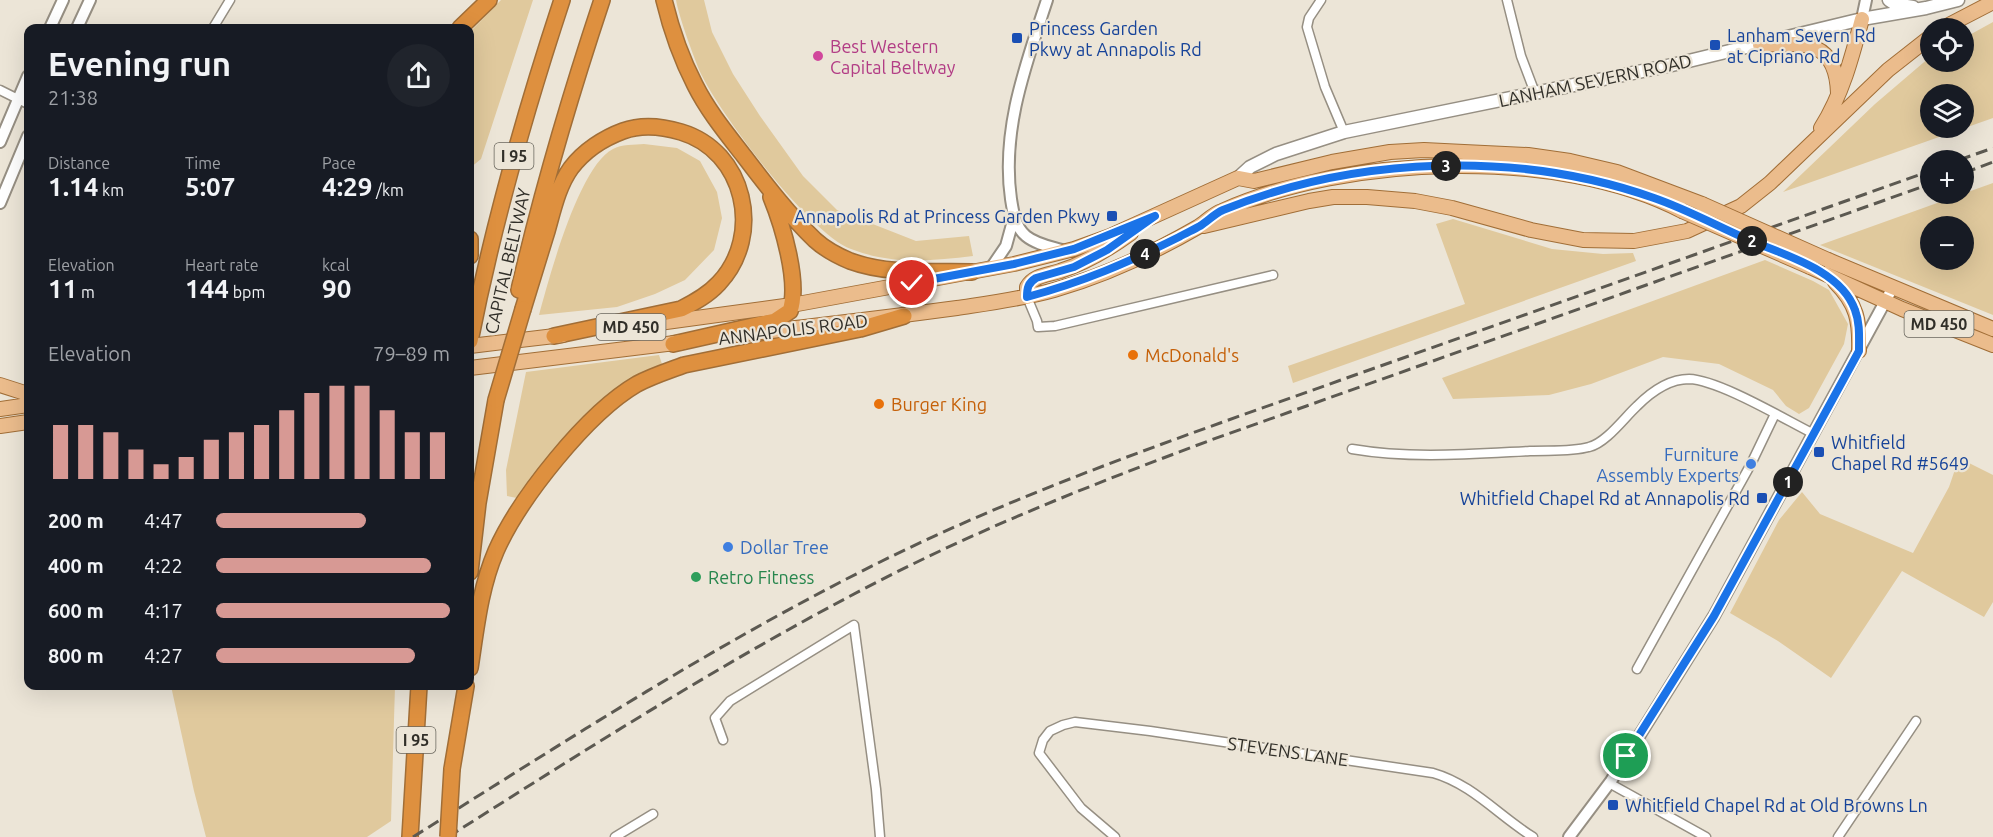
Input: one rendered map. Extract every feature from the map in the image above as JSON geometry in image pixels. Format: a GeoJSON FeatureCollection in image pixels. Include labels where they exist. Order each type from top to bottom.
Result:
{"type":"FeatureCollection","features":[{"type":"Feature","properties":{"kind":"highway"},"geometry":{"type":"LineString","coordinates":[[464,24],[489,0]]}},
{"type":"Feature","properties":{"kind":"highway","name":"CAPITAL BELTWAY"},"geometry":{"type":"LineString","coordinates":[[474,322],[499,213],[526,113],[562,0]]}},
{"type":"Feature","properties":{"kind":"highway","name":"CAPITAL BELTWAY"},"geometry":{"type":"LineString","coordinates":[[474,538],[496,400],[519,310],[536,218],[602,0]]}},
{"type":"Feature","properties":{"kind":"highway"},"geometry":{"type":"LineString","coordinates":[[664,0],[671,28],[696,87],[714,116],[765,183],[816,241],[832,252],[871,267],[890,270],[972,272]]}},
{"type":"Feature","properties":{"kind":"highway"},"geometry":{"type":"LineString","coordinates":[[519,310],[557,195],[572,167],[596,144],[612,135],[648,126],[668,128],[703,141],[727,165],[737,182],[745,215],[738,251],[720,282],[699,300],[681,309],[554,336]]}},
{"type":"Feature","properties":{"kind":"highway"},"geometry":{"type":"LineString","coordinates":[[673,344],[776,321],[785,316],[792,305],[794,297],[787,247],[779,218],[765,183]]}},
{"type":"Feature","properties":{"kind":"highway"},"geometry":{"type":"LineString","coordinates":[[474,643],[481,600],[496,552],[521,507],[538,483],[599,413],[636,385],[684,365],[860,328],[904,316]]}},
{"type":"Feature","properties":{"kind":"highway","name":"I 95"},"geometry":{"type":"LineString","coordinates":[[410,837],[420,690]]}},
{"type":"Feature","properties":{"kind":"highway","name":"I 95"},"geometry":{"type":"LineString","coordinates":[[448,837],[457,690]]}},
{"type":"Feature","properties":{"kind":"highway"},"geometry":{"type":"LineString","coordinates":[[452,769],[465,690]]}},
{"type":"Feature","properties":{"kind":"main road"},"geometry":{"type":"LineString","coordinates":[[1889,0],[1906,7],[1926,8]]}},
{"type":"Feature","properties":{"kind":"main road","name":"LANHAM SEVERN ROAD"},"geometry":{"type":"LineString","coordinates":[[1238,178],[1250,166],[1276,154],[1344,132],[1760,45],[1862,19],[1958,0]]}},
{"type":"Feature","properties":{"kind":"main road"},"geometry":{"type":"LineString","coordinates":[[1962,18],[1993,2]]}},
{"type":"Feature","properties":{"kind":"main road"},"geometry":{"type":"LineString","coordinates":[[1804,152],[1829,116],[1838,98],[1862,19]]}},
{"type":"Feature","properties":{"kind":"main road"},"geometry":{"type":"LineString","coordinates":[[1760,45],[1803,44],[1820,51],[1830,61],[1835,71],[1838,98]]}},
{"type":"Feature","properties":{"kind":"main road"},"geometry":{"type":"LineString","coordinates":[[1199,227],[1309,201],[1333,197],[1367,197],[1424,202],[1563,237],[1634,241],[1687,231],[1741,206],[1770,183],[1888,70],[1920,45]]}},
{"type":"Feature","properties":{"kind":"main road","name":"ANNAPOLIS ROAD"},"geometry":{"type":"LineString","coordinates":[[474,344],[675,322],[792,305],[972,272],[1066,251],[1110,236],[1238,178],[1254,181],[1332,162],[1390,152],[1424,150],[1528,155],[1617,172],[1702,204],[1828,260],[1993,328]]}},
{"type":"Feature","properties":{"kind":"main road","name":"ANNAPOLIS ROAD"},"geometry":{"type":"LineString","coordinates":[[474,368],[904,316],[1027,297],[1099,275],[1199,227],[1220,211],[1290,188],[1380,170],[1433,166],[1507,166],[1617,186],[1655,198],[1886,302],[1993,345]]}},
{"type":"Feature","properties":{"kind":"main road"},"geometry":{"type":"LineString","coordinates":[[1027,297],[1027,287],[1036,278],[1074,267],[1107,250],[1155,216]]}},
{"type":"Feature","properties":{"kind":"main road"},"geometry":{"type":"LineString","coordinates":[[1829,276],[1851,300],[1859,333],[1859,351]]}},
{"type":"Feature","properties":{"kind":"main road"},"geometry":{"type":"LineString","coordinates":[[0,385],[24,393]]}},
{"type":"Feature","properties":{"kind":"main road"},"geometry":{"type":"LineString","coordinates":[[0,398],[24,395]]}},
{"type":"Feature","properties":{"kind":"main road"},"geometry":{"type":"LineString","coordinates":[[0,409],[24,406]]}},
{"type":"Feature","properties":{"kind":"main road"},"geometry":{"type":"LineString","coordinates":[[0,426],[24,423]]}},
{"type":"Feature","properties":{"kind":"street"},"geometry":{"type":"LineString","coordinates":[[52,24],[63,0]]}},
{"type":"Feature","properties":{"kind":"street"},"geometry":{"type":"LineString","coordinates":[[79,24],[90,0]]}},
{"type":"Feature","properties":{"kind":"street"},"geometry":{"type":"LineString","coordinates":[[215,24],[230,0]]}},
{"type":"Feature","properties":{"kind":"street"},"geometry":{"type":"LineString","coordinates":[[991,268],[1006,246],[1014,217],[1008,167],[1010,135],[1016,104],[1047,0]]}},
{"type":"Feature","properties":{"kind":"street"},"geometry":{"type":"LineString","coordinates":[[1321,0],[1309,18],[1307,27],[1325,87],[1344,132]]}},
{"type":"Feature","properties":{"kind":"street"},"geometry":{"type":"LineString","coordinates":[[1507,0],[1521,56],[1535,93]]}},
{"type":"Feature","properties":{"kind":"street"},"geometry":{"type":"LineString","coordinates":[[1862,19],[1866,0]]}},
{"type":"Feature","properties":{"kind":"street"},"geometry":{"type":"LineString","coordinates":[[0,90],[23,101],[0,142]]}},
{"type":"Feature","properties":{"kind":"street"},"geometry":{"type":"LineString","coordinates":[[0,203],[24,146]]}},
{"type":"Feature","properties":{"kind":"street"},"geometry":{"type":"LineString","coordinates":[[1014,217],[1026,236],[1066,251]]}},
{"type":"Feature","properties":{"kind":"street"},"geometry":{"type":"LineString","coordinates":[[1027,297],[1038,327],[1055,326],[1273,275]]}},
{"type":"Feature","properties":{"kind":"street"},"geometry":{"type":"LineString","coordinates":[[1569,837],[1609,783],[1714,616],[1893,287]]}},
{"type":"Feature","properties":{"kind":"street"},"geometry":{"type":"LineString","coordinates":[[1352,449],[1380,454],[1469,454],[1591,447],[1608,435],[1645,398],[1665,385],[1688,379],[1703,382],[1740,396],[1814,434]]}},
{"type":"Feature","properties":{"kind":"street"},"geometry":{"type":"LineString","coordinates":[[1637,669],[1751,464],[1775,414]]}},
{"type":"Feature","properties":{"kind":"street"},"geometry":{"type":"LineString","coordinates":[[723,740],[716,718],[730,701],[854,625],[876,789],[880,837]]}},
{"type":"Feature","properties":{"kind":"street"},"geometry":{"type":"LineString","coordinates":[[1838,837],[1916,721]]}},
{"type":"Feature","properties":{"kind":"street","name":"STEVENS LANE"},"geometry":{"type":"LineString","coordinates":[[1115,837],[1081,808],[1039,753],[1043,740],[1050,731],[1063,725],[1076,723],[1150,731],[1422,771],[1448,777],[1457,782],[1533,837]]}},
{"type":"Feature","properties":{"kind":"street"},"geometry":{"type":"LineString","coordinates":[[1609,783],[1706,837]]}},
{"type":"Feature","properties":{"kind":"street"},"geometry":{"type":"LineString","coordinates":[[615,837],[653,814]]}},
{"type":"Feature","properties":{"kind":"shaded area"},"geometry":{"type":"Polygon","coordinates":[[[501,0],[533,0],[481,159],[474,165],[474,28],[501,0]]]}},
{"type":"Feature","properties":{"kind":"shaded area"},"geometry":{"type":"Polygon","coordinates":[[[676,0],[704,0],[712,32],[733,74],[803,176],[837,210],[916,241],[969,236],[973,256],[927,260],[881,258],[851,249],[834,239],[813,221],[768,171],[727,117],[712,93],[701,74],[676,0]]]}},
{"type":"Feature","properties":{"kind":"shaded area"},"geometry":{"type":"Polygon","coordinates":[[[1993,22],[1993,118],[1974,125],[1974,84],[1920,84],[1920,138],[1936,138],[1783,192],[1875,104],[1920,66],[1920,72],[1974,72],[1974,32],[1993,22]]]}},
{"type":"Feature","properties":{"kind":"shaded area"},"geometry":{"type":"Polygon","coordinates":[[[644,144],[677,148],[700,161],[717,192],[722,218],[714,250],[685,280],[655,294],[617,307],[539,315],[567,224],[588,177],[600,159],[616,147],[644,144]]]}},
{"type":"Feature","properties":{"kind":"shaded area"},"geometry":{"type":"Polygon","coordinates":[[[1993,183],[1993,315],[1820,245],[1934,204],[1974,204],[1974,190],[1993,183]]]}},
{"type":"Feature","properties":{"kind":"shaded area"},"geometry":{"type":"Polygon","coordinates":[[[1453,219],[1552,249],[1603,254],[1633,253],[1636,261],[1293,383],[1288,366],[1465,304],[1436,224],[1453,219]]]}},
{"type":"Feature","properties":{"kind":"shaded area"},"geometry":{"type":"Polygon","coordinates":[[[1765,260],[1829,290],[1848,324],[1844,344],[1809,408],[1799,414],[1786,406],[1773,390],[1719,364],[1663,357],[1591,384],[1549,395],[1453,399],[1442,378],[1765,260]]]}},
{"type":"Feature","properties":{"kind":"shaded area"},"geometry":{"type":"Polygon","coordinates":[[[659,355],[662,364],[616,389],[587,417],[517,498],[507,496],[506,470],[526,372],[659,355]]]}},
{"type":"Feature","properties":{"kind":"shaded area"},"geometry":{"type":"Polygon","coordinates":[[[1959,458],[1993,475],[1993,602],[1984,617],[1902,571],[1831,678],[1778,641],[1730,613],[1779,520],[1802,492],[1820,514],[1913,553],[1949,487],[1959,458]]]}},
{"type":"Feature","properties":{"kind":"shaded area"},"geometry":{"type":"Polygon","coordinates":[[[172,690],[395,690],[391,821],[367,837],[206,837],[172,690]]]}},
{"type":"Feature","properties":{"kind":"railway"},"geometry":{"type":"LineString","coordinates":[[1974,155],[1993,148]]}},
{"type":"Feature","properties":{"kind":"railway"},"geometry":{"type":"LineString","coordinates":[[1974,169],[1993,162]]}},
{"type":"Feature","properties":{"kind":"railway"},"geometry":{"type":"LineString","coordinates":[[413,837],[640,695],[756,628],[874,565],[991,511],[1172,440],[1920,175]]}},
{"type":"Feature","properties":{"kind":"railway"},"geometry":{"type":"LineString","coordinates":[[448,837],[716,671],[825,609],[962,541],[1086,488],[1211,440],[1920,188]]}},
{"type":"Feature","properties":{"kind":"place","name":"Princess Garden Pkwy at Annapolis Rd"},"geometry":{"type":"Point","coordinates":[1017,38]}},
{"type":"Feature","properties":{"kind":"place","name":"Lanham Severn Rd at Cipriano Rd"},"geometry":{"type":"Point","coordinates":[1715,45]}},
{"type":"Feature","properties":{"kind":"place","name":"Best Western Capital Beltway"},"geometry":{"type":"Point","coordinates":[818,56]}},
{"type":"Feature","properties":{"kind":"place","name":"Annapolis Rd at Princess Garden Pkwy"},"geometry":{"type":"Point","coordinates":[1112,216]}},
{"type":"Feature","properties":{"kind":"place","name":"McDonald's"},"geometry":{"type":"Point","coordinates":[1133,355]}},
{"type":"Feature","properties":{"kind":"place","name":"Burger King"},"geometry":{"type":"Point","coordinates":[879,404]}},
{"type":"Feature","properties":{"kind":"place","name":"Whitfield Chapel Rd #5649"},"geometry":{"type":"Point","coordinates":[1819,452]}},
{"type":"Feature","properties":{"kind":"place","name":"Furniture Assembly Experts"},"geometry":{"type":"Point","coordinates":[1751,464]}},
{"type":"Feature","properties":{"kind":"place","name":"Whitfield Chapel Rd at Annapolis Rd"},"geometry":{"type":"Point","coordinates":[1762,498]}},
{"type":"Feature","properties":{"kind":"place","name":"Dollar Tree"},"geometry":{"type":"Point","coordinates":[728,547]}},
{"type":"Feature","properties":{"kind":"place","name":"Retro Fitness"},"geometry":{"type":"Point","coordinates":[696,577]}},
{"type":"Feature","properties":{"kind":"place","name":"Whitfield Chapel Rd at Old Browns Ln"},"geometry":{"type":"Point","coordinates":[1613,805]}},
{"type":"Feature","properties":{"kind":"route"},"geometry":{"type":"LineString","coordinates":[[912,283],[1014,264],[1074,249],[1155,216],[1107,250],[1074,267],[1036,278],[1027,287],[1027,297],[1099,275],[1199,227],[1220,211],[1270,193],[1328,179],[1380,170],[1469,165],[1507,166],[1617,186],[1655,198],[1829,276],[1851,300],[1859,333],[1859,351],[1714,616],[1626,756]]}}]}
